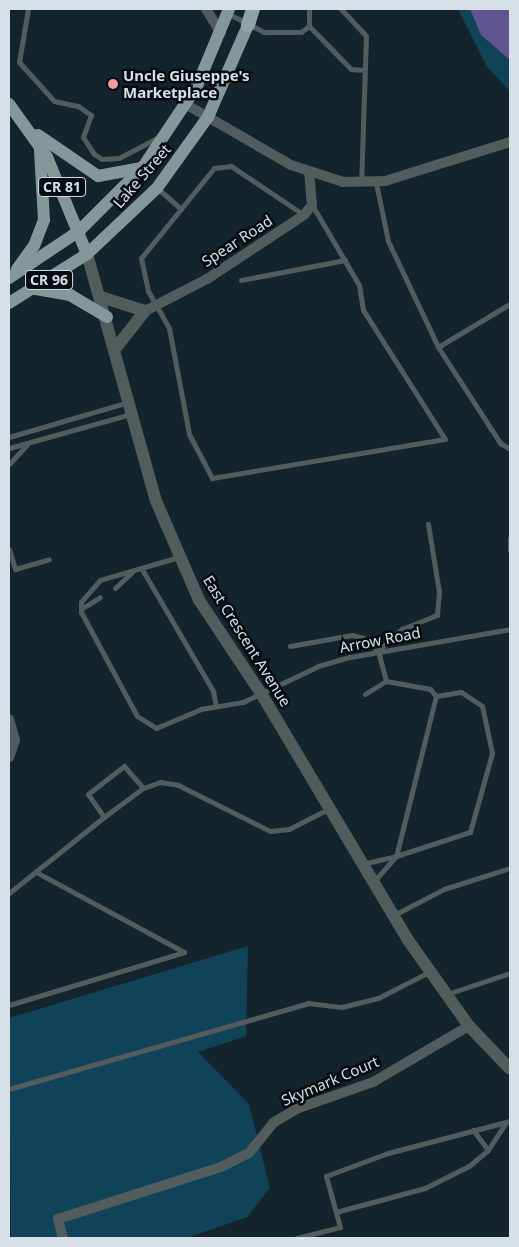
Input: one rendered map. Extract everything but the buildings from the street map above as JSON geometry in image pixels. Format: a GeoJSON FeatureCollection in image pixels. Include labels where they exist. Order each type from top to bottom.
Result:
{"type":"FeatureCollection","features":[{"type":"Feature","properties":{"kind":"highway"},"geometry":{"type":"LineString","coordinates":[[248,25],[253,9]]}},
{"type":"Feature","properties":{"kind":"main road","name":"Lake Street"},"geometry":{"type":"LineString","coordinates":[[10,277],[79,231],[144,167],[171,131],[187,105],[221,33],[228,11]]}},
{"type":"Feature","properties":{"kind":"main road","name":"Lake Street"},"geometry":{"type":"LineString","coordinates":[[9,303],[36,289],[87,254],[157,188],[208,117],[248,25]]}},
{"type":"Feature","properties":{"kind":"main road","name":"East Crescent Avenue"},"geometry":{"type":"LineString","coordinates":[[9,104],[40,145],[79,231],[87,254]]}},
{"type":"Feature","properties":{"kind":"main road"},"geometry":{"type":"LineString","coordinates":[[29,128],[89,173],[112,177],[144,167]]}},
{"type":"Feature","properties":{"kind":"main road"},"geometry":{"type":"LineString","coordinates":[[10,277],[29,255],[42,228],[40,145]]}},
{"type":"Feature","properties":{"kind":"main road"},"geometry":{"type":"LineString","coordinates":[[36,289],[70,295],[107,317]]}},
{"type":"Feature","properties":{"kind":"street"},"geometry":{"type":"LineString","coordinates":[[206,9],[221,33]]}},
{"type":"Feature","properties":{"kind":"street"},"geometry":{"type":"LineString","coordinates":[[187,105],[309,173],[361,183],[376,183],[510,142]]}},
{"type":"Feature","properties":{"kind":"street"},"geometry":{"type":"LineString","coordinates":[[309,173],[312,205]]}},
{"type":"Feature","properties":{"kind":"street","name":"Spear Road"},"geometry":{"type":"LineString","coordinates":[[150,308],[249,254],[304,215],[312,205]]}},
{"type":"Feature","properties":{"kind":"street","name":"East Crescent Avenue"},"geometry":{"type":"LineString","coordinates":[[87,254],[107,317],[156,501],[199,600],[262,695],[393,915],[430,971],[469,1026],[510,1069]]}},
{"type":"Feature","properties":{"kind":"street"},"geometry":{"type":"LineString","coordinates":[[101,298],[150,308],[115,349]]}},
{"type":"Feature","properties":{"kind":"street"},"geometry":{"type":"LineString","coordinates":[[9,719],[15,740],[9,757]]}},
{"type":"Feature","properties":{"kind":"street","name":"Skymark Court"},"geometry":{"type":"LineString","coordinates":[[63,1238],[58,1219],[221,1167],[248,1153],[272,1123],[296,1109],[373,1082],[469,1026]]}},
{"type":"Feature","properties":{"kind":"lane"},"geometry":{"type":"LineString","coordinates":[[28,9],[20,62],[54,101],[78,106],[91,116],[85,125],[87,147],[102,159],[119,158],[171,131]]}},
{"type":"Feature","properties":{"kind":"lane"},"geometry":{"type":"LineString","coordinates":[[310,9],[309,26],[352,70],[364,70]]}},
{"type":"Feature","properties":{"kind":"lane"},"geometry":{"type":"LineString","coordinates":[[341,9],[366,36],[361,183]]}},
{"type":"Feature","properties":{"kind":"lane"},"geometry":{"type":"LineString","coordinates":[[228,11],[248,25],[264,32],[301,32],[309,26]]}},
{"type":"Feature","properties":{"kind":"lane"},"geometry":{"type":"LineString","coordinates":[[304,215],[231,166],[214,168],[141,258],[150,308],[169,328],[189,434],[212,478],[446,439],[367,317],[359,285],[312,205]]}},
{"type":"Feature","properties":{"kind":"lane"},"geometry":{"type":"LineString","coordinates":[[376,183],[388,241],[438,346],[500,443],[510,449]]}},
{"type":"Feature","properties":{"kind":"lane"},"geometry":{"type":"LineString","coordinates":[[157,188],[181,209]]}},
{"type":"Feature","properties":{"kind":"lane"},"geometry":{"type":"LineString","coordinates":[[241,280],[344,260]]}},
{"type":"Feature","properties":{"kind":"lane"},"geometry":{"type":"LineString","coordinates":[[438,346],[508,305]]}},
{"type":"Feature","properties":{"kind":"lane"},"geometry":{"type":"LineString","coordinates":[[9,437],[131,408]]}},
{"type":"Feature","properties":{"kind":"lane"},"geometry":{"type":"LineString","coordinates":[[9,448],[131,408]]}},
{"type":"Feature","properties":{"kind":"lane"},"geometry":{"type":"LineString","coordinates":[[9,464],[31,442]]}},
{"type":"Feature","properties":{"kind":"lane"},"geometry":{"type":"LineString","coordinates":[[378,652],[402,630],[437,615],[439,592],[428,524]]}},
{"type":"Feature","properties":{"kind":"lane"},"geometry":{"type":"LineString","coordinates":[[510,538],[510,550]]}},
{"type":"Feature","properties":{"kind":"lane"},"geometry":{"type":"LineString","coordinates":[[9,548],[15,568],[49,559]]}},
{"type":"Feature","properties":{"kind":"lane"},"geometry":{"type":"LineString","coordinates":[[81,609],[86,591],[100,580],[143,571],[179,557]]}},
{"type":"Feature","properties":{"kind":"lane"},"geometry":{"type":"LineString","coordinates":[[143,571],[213,691],[216,706]]}},
{"type":"Feature","properties":{"kind":"lane"},"geometry":{"type":"LineString","coordinates":[[115,588],[133,572]]}},
{"type":"Feature","properties":{"kind":"lane"},"geometry":{"type":"LineString","coordinates":[[81,609],[100,597]]}},
{"type":"Feature","properties":{"kind":"lane","name":"Arrow Road"},"geometry":{"type":"LineString","coordinates":[[81,609],[143,724],[168,726],[216,706],[262,695],[318,666],[378,652],[510,629]]}},
{"type":"Feature","properties":{"kind":"lane"},"geometry":{"type":"LineString","coordinates":[[290,646],[352,635],[364,638],[378,652],[386,681]]}},
{"type":"Feature","properties":{"kind":"lane"},"geometry":{"type":"LineString","coordinates":[[365,694],[386,681],[430,690],[436,696]]}},
{"type":"Feature","properties":{"kind":"lane"},"geometry":{"type":"LineString","coordinates":[[362,864],[396,856],[470,832],[492,753],[482,706],[461,692],[436,696]]}},
{"type":"Feature","properties":{"kind":"lane"},"geometry":{"type":"LineString","coordinates":[[373,882],[396,856],[436,696]]}},
{"type":"Feature","properties":{"kind":"lane"},"geometry":{"type":"LineString","coordinates":[[104,817],[88,794],[124,766],[143,788]]}},
{"type":"Feature","properties":{"kind":"lane"},"geometry":{"type":"LineString","coordinates":[[9,893],[143,788],[160,782],[178,785],[270,831],[289,829],[329,809]]}},
{"type":"Feature","properties":{"kind":"lane"},"geometry":{"type":"LineString","coordinates":[[393,915],[444,889],[510,868]]}},
{"type":"Feature","properties":{"kind":"lane"},"geometry":{"type":"LineString","coordinates":[[9,1005],[184,952],[36,872]]}},
{"type":"Feature","properties":{"kind":"lane"},"geometry":{"type":"LineString","coordinates":[[9,1089],[308,1003],[342,1007],[378,998],[430,971]]}},
{"type":"Feature","properties":{"kind":"lane"},"geometry":{"type":"LineString","coordinates":[[446,994],[510,973]]}},
{"type":"Feature","properties":{"kind":"lane"},"geometry":{"type":"LineString","coordinates":[[336,1212],[425,1188],[488,1150],[504,1125],[510,1120]]}},
{"type":"Feature","properties":{"kind":"lane"},"geometry":{"type":"LineString","coordinates":[[297,1238],[340,1228],[326,1176],[473,1130],[504,1125]]}},
{"type":"Feature","properties":{"kind":"lane"},"geometry":{"type":"LineString","coordinates":[[473,1130],[488,1150]]}},
{"type":"Feature","properties":{"kind":"shaded area"},"geometry":{"type":"Polygon","coordinates":[[[458,9],[510,9],[510,91],[487,67],[458,9]]]}},
{"type":"Feature","properties":{"kind":"shaded area"},"geometry":{"type":"Polygon","coordinates":[[[470,9],[510,9],[510,60],[481,35],[470,9]]]}},
{"type":"Feature","properties":{"kind":"shaded area"},"geometry":{"type":"Polygon","coordinates":[[[248,946],[246,1036],[198,1052],[249,1104],[270,1188],[247,1217],[187,1238],[11,1238],[9,1018],[248,946]]]}},
{"type":"Feature","properties":{"kind":"place","name":"Uncle Giuseppe's Marketplace"},"geometry":{"type":"Point","coordinates":[113,84]}}]}
